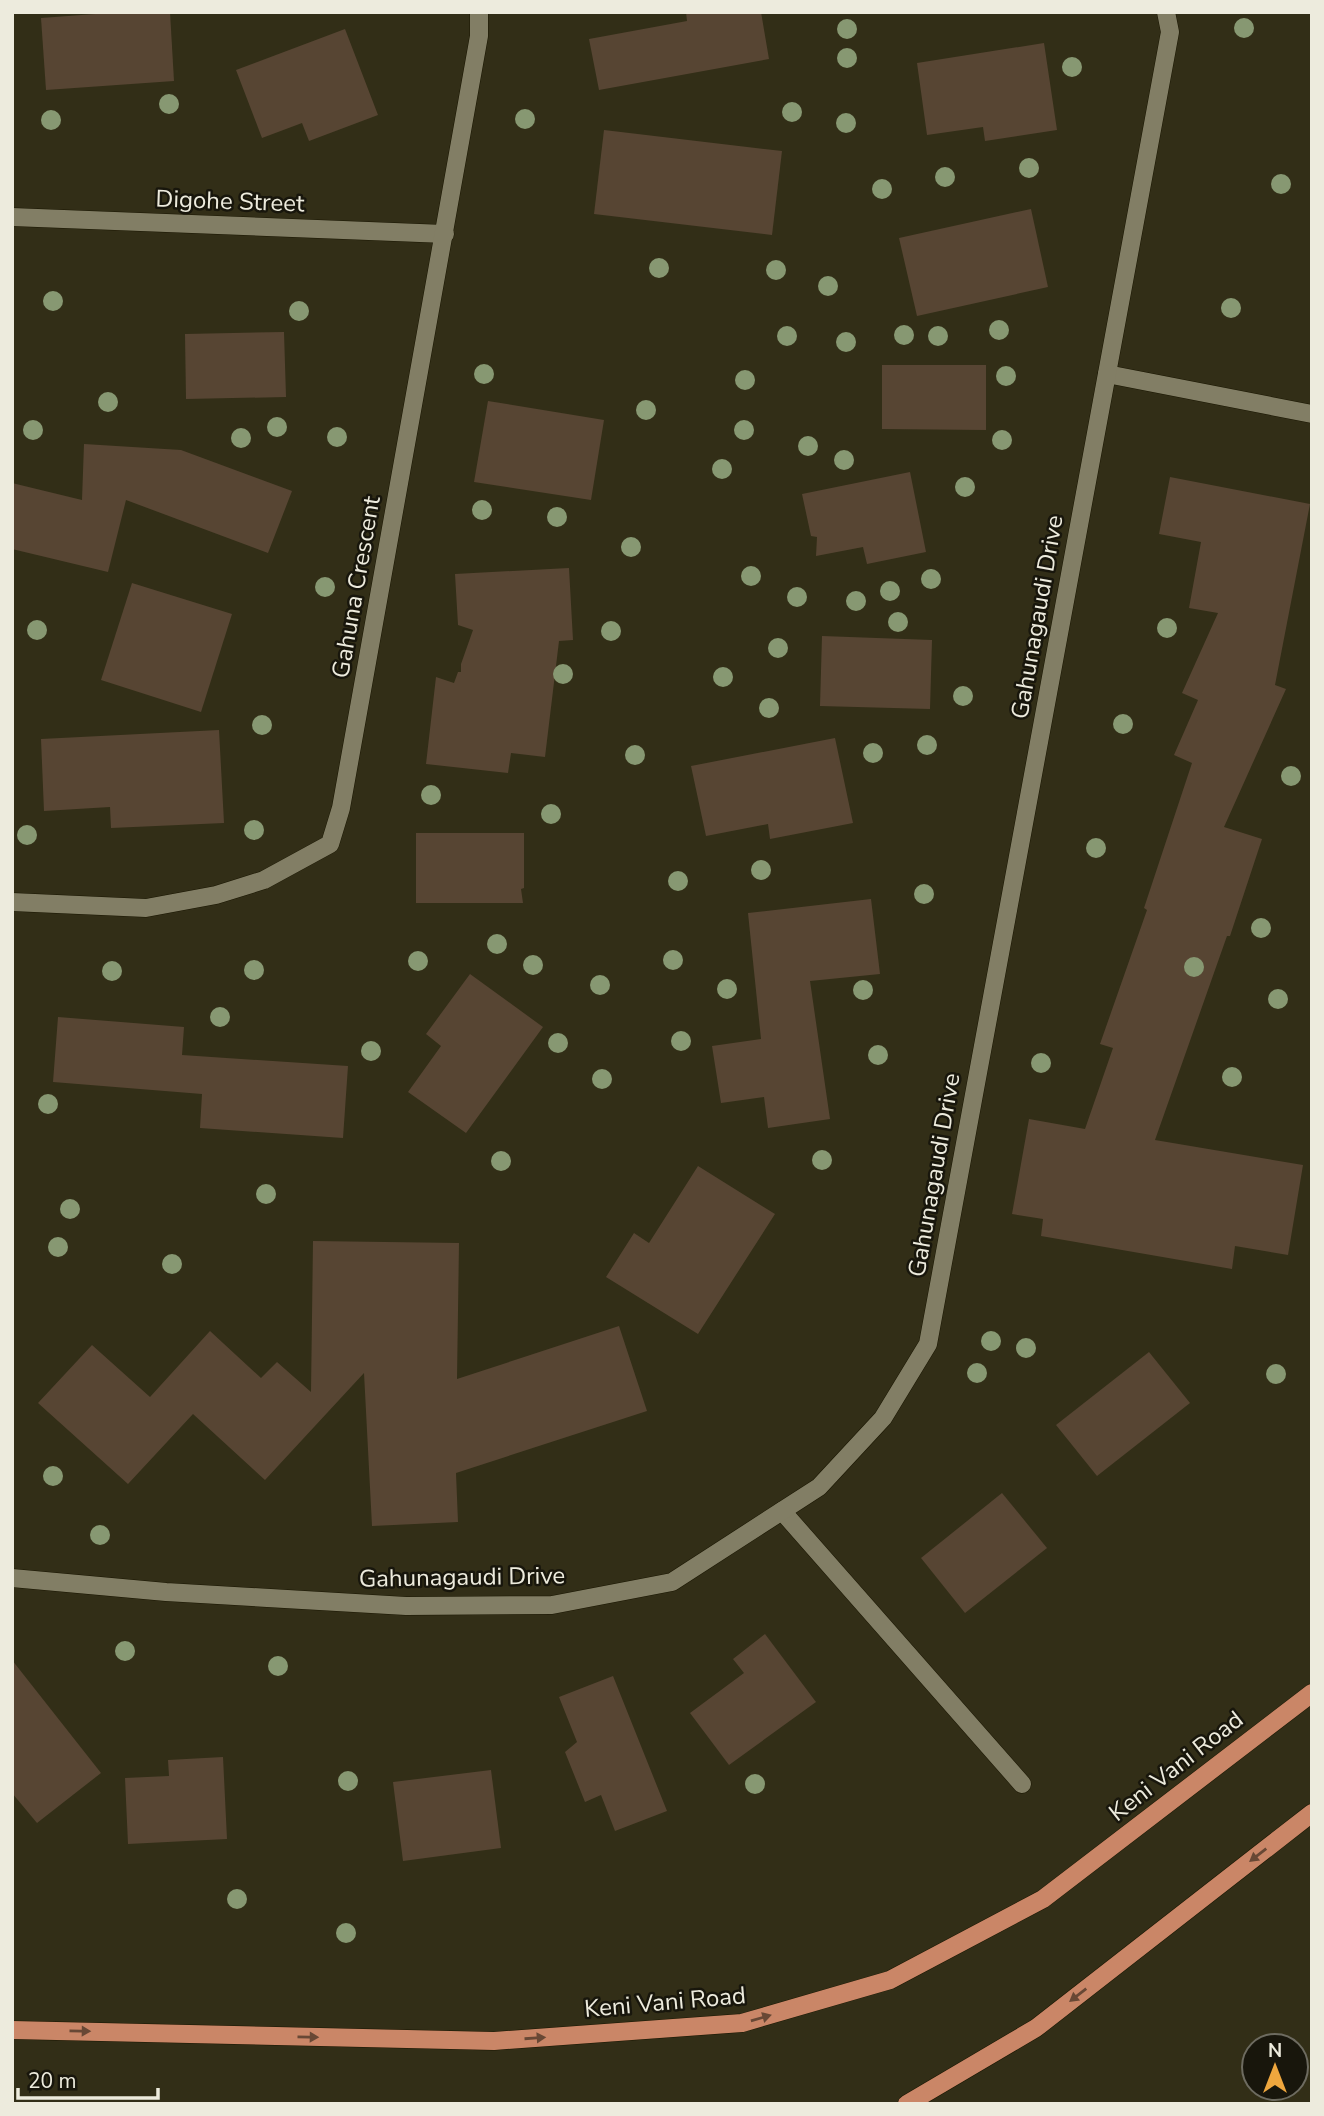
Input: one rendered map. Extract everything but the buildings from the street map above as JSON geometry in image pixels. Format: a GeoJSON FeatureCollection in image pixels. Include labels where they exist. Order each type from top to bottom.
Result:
{"type":"FeatureCollection","features":[{"type":"Feature","properties":{"kind":"main road","name":"Keni Vani Road"},"geometry":{"type":"LineString","coordinates":[[12,2030],[494,2041],[742,2023],[890,1980],[1043,1899],[1312,1693]]}},
{"type":"Feature","properties":{"kind":"main road"},"geometry":{"type":"LineString","coordinates":[[907,2104],[1036,2028],[1312,1813]]}},
{"type":"Feature","properties":{"kind":"street","name":"Gahuna Crescent"},"geometry":{"type":"LineString","coordinates":[[12,902],[146,908],[216,895],[264,880],[330,844],[341,808],[445,234],[479,36],[479,12]]}},
{"type":"Feature","properties":{"kind":"street","name":"Gahunagaudi Drive"},"geometry":{"type":"LineString","coordinates":[[12,1578],[166,1592],[406,1606],[552,1605],[672,1582],[819,1487],[883,1418],[928,1344],[1170,32],[1166,12]]}},
{"type":"Feature","properties":{"kind":"street","name":"Digohe Street"},"geometry":{"type":"LineString","coordinates":[[12,216],[445,234]]}},
{"type":"Feature","properties":{"kind":"street"},"geometry":{"type":"LineString","coordinates":[[1107,374],[1312,414]]}},
{"type":"Feature","properties":{"kind":"street"},"geometry":{"type":"LineString","coordinates":[[782,1511],[1022,1784]]}}]}
